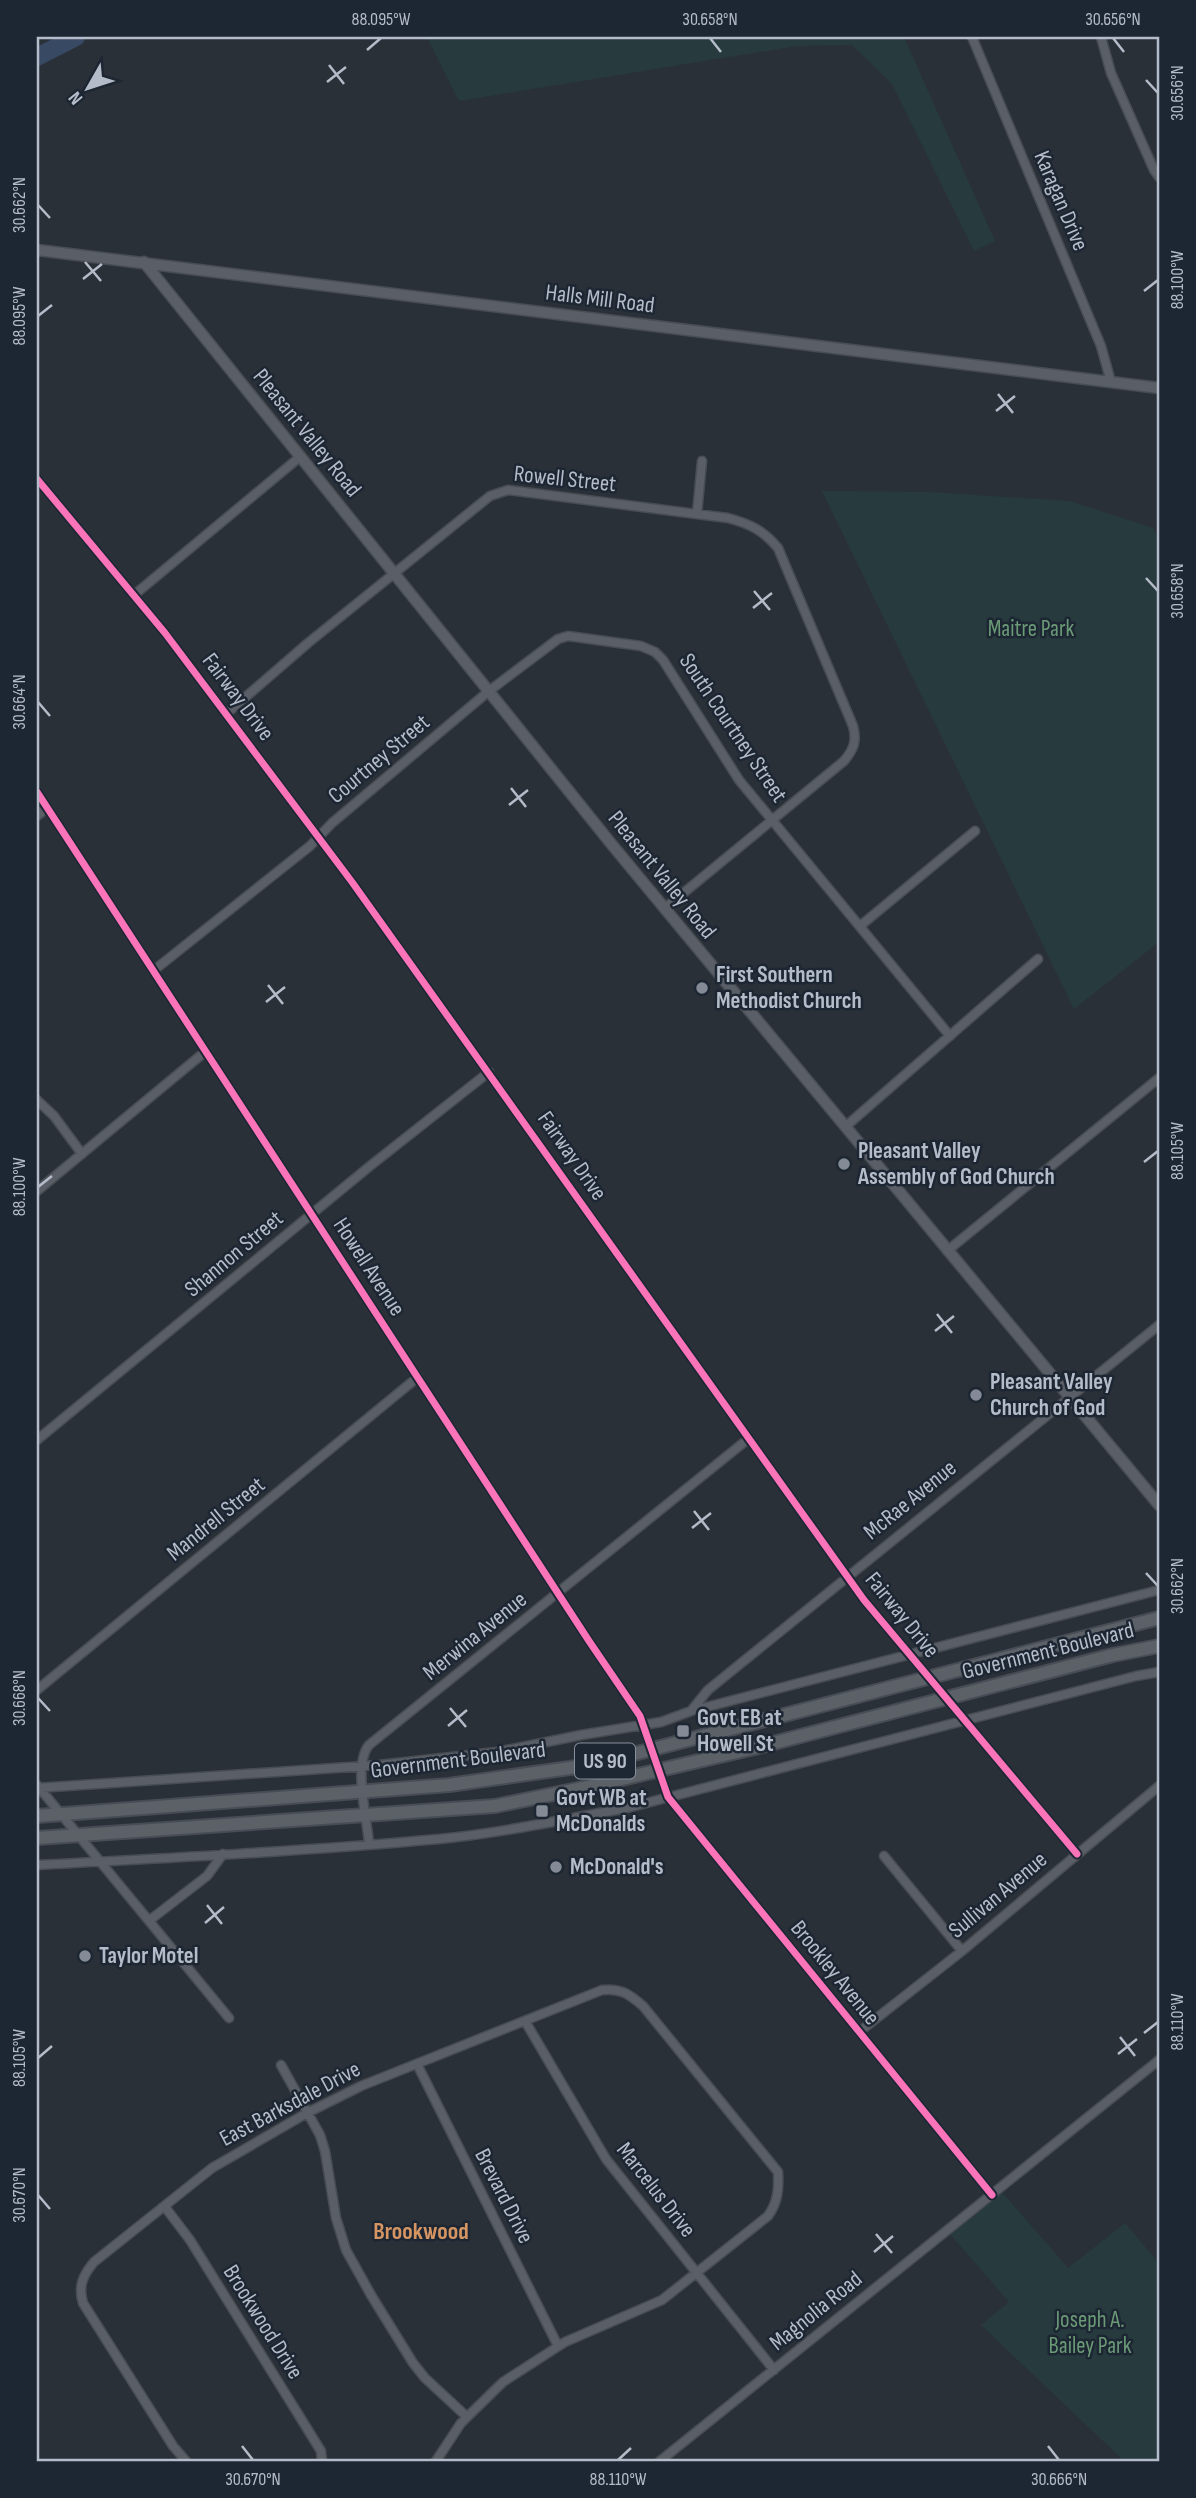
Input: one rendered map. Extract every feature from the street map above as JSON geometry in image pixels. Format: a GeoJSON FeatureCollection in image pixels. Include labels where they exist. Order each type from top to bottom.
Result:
{"type":"FeatureCollection","features":[{"type":"Feature","properties":{"kind":"main road","name":"Government Boulevard"},"geometry":{"type":"LineString","coordinates":[[37,1816],[498,1780],[591,1765],[1159,1618]]}},
{"type":"Feature","properties":{"kind":"main road","name":"Government Boulevard"},"geometry":{"type":"LineString","coordinates":[[37,1838],[495,1806],[754,1748],[1113,1655],[1159,1646]]}},
{"type":"Feature","properties":{"kind":"street","name":"Karagan Drive"},"geometry":{"type":"LineString","coordinates":[[972,37],[1101,346],[1111,382]]}},
{"type":"Feature","properties":{"kind":"street"},"geometry":{"type":"LineString","coordinates":[[1101,37],[1111,73],[1159,177]]}},
{"type":"Feature","properties":{"kind":"street","name":"Halls Mill Road"},"geometry":{"type":"LineString","coordinates":[[37,250],[1159,387]]}},
{"type":"Feature","properties":{"kind":"street","name":"Pleasant Valley Road"},"geometry":{"type":"LineString","coordinates":[[144,262],[664,909],[1159,1505]]}},
{"type":"Feature","properties":{"kind":"street"},"geometry":{"type":"LineString","coordinates":[[134,595],[301,456]]}},
{"type":"Feature","properties":{"kind":"street"},"geometry":{"type":"LineString","coordinates":[[697,514],[702,461]]}},
{"type":"Feature","properties":{"kind":"street","name":"Fairway Drive"},"geometry":{"type":"LineString","coordinates":[[37,479],[134,595],[227,713],[319,837],[489,1072],[846,1577],[944,1698],[1077,1854]]}},
{"type":"Feature","properties":{"kind":"street","name":"Rowell Street"},"geometry":{"type":"LineString","coordinates":[[227,713],[490,496],[508,490],[728,518],[751,524],[762,530],[778,548],[856,738],[853,750],[844,761],[664,909]]}},
{"type":"Feature","properties":{"kind":"street","name":"South Courtney Street"},"geometry":{"type":"LineString","coordinates":[[489,691],[548,645],[568,636],[641,646],[655,652],[671,669],[739,780],[950,1036]]}},
{"type":"Feature","properties":{"kind":"street","name":"Courtney Street"},"geometry":{"type":"LineString","coordinates":[[153,971],[319,837],[489,691]]}},
{"type":"Feature","properties":{"kind":"street","name":"Howell Avenue"},"geometry":{"type":"LineString","coordinates":[[37,792],[640,1716],[658,1769]]}},
{"type":"Feature","properties":{"kind":"street"},"geometry":{"type":"LineString","coordinates":[[37,816],[47,808]]}},
{"type":"Feature","properties":{"kind":"street"},"geometry":{"type":"LineString","coordinates":[[860,926],[975,831]]}},
{"type":"Feature","properties":{"kind":"street"},"geometry":{"type":"LineString","coordinates":[[845,1127],[1038,959]]}},
{"type":"Feature","properties":{"kind":"street"},"geometry":{"type":"LineString","coordinates":[[37,1191],[206,1051]]}},
{"type":"Feature","properties":{"kind":"street","name":"Shannon Street"},"geometry":{"type":"LineString","coordinates":[[37,1440],[489,1072]]}},
{"type":"Feature","properties":{"kind":"street"},"geometry":{"type":"LineString","coordinates":[[947,1251],[1159,1078]]}},
{"type":"Feature","properties":{"kind":"street"},"geometry":{"type":"LineString","coordinates":[[37,1100],[54,1116],[82,1154]]}},
{"type":"Feature","properties":{"kind":"street","name":"McRae Avenue"},"geometry":{"type":"LineString","coordinates":[[691,1711],[708,1690],[1159,1325]]}},
{"type":"Feature","properties":{"kind":"street","name":"Mandrell Street"},"geometry":{"type":"LineString","coordinates":[[37,1689],[418,1377]]}},
{"type":"Feature","properties":{"kind":"street","name":"Merwina Avenue"},"geometry":{"type":"LineString","coordinates":[[361,1766],[363,1752],[369,1745],[748,1440]]}},
{"type":"Feature","properties":{"kind":"street"},"geometry":{"type":"LineString","coordinates":[[38,1787],[361,1766],[496,1752],[661,1722],[691,1711],[1159,1590]]}},
{"type":"Feature","properties":{"kind":"street","name":"Government Boulevard"},"geometry":{"type":"LineString","coordinates":[[37,1865],[441,1838],[627,1808],[1159,1672]]}},
{"type":"Feature","properties":{"kind":"street"},"geometry":{"type":"LineString","coordinates":[[361,1766],[369,1843]]}},
{"type":"Feature","properties":{"kind":"street","name":"Brookley Avenue"},"geometry":{"type":"LineString","coordinates":[[658,1769],[668,1797],[992,2194]]}},
{"type":"Feature","properties":{"kind":"street","name":"Sullivan Avenue"},"geometry":{"type":"LineString","coordinates":[[859,2032],[962,1951],[1159,1786]]}},
{"type":"Feature","properties":{"kind":"street"},"geometry":{"type":"LineString","coordinates":[[38,1787],[102,1861],[229,2018]]}},
{"type":"Feature","properties":{"kind":"street"},"geometry":{"type":"LineString","coordinates":[[150,1920],[207,1876],[223,1854]]}},
{"type":"Feature","properties":{"kind":"street"},"geometry":{"type":"LineString","coordinates":[[884,1856],[962,1951]]}},
{"type":"Feature","properties":{"kind":"street","name":"East Barksdale Drive"},"geometry":{"type":"LineString","coordinates":[[186,2461],[173,2446],[83,2303],[80,2293],[85,2272],[212,2168],[307,2113],[361,2086],[602,1990],[614,1989],[628,1993],[641,2004],[778,2172],[776,2205],[768,2216],[696,2273]]}},
{"type":"Feature","properties":{"kind":"street","name":"Marcelus Drive"},"geometry":{"type":"LineString","coordinates":[[525,2021],[606,2159],[774,2370]]}},
{"type":"Feature","properties":{"kind":"street","name":"Magnolia Road"},"geometry":{"type":"LineString","coordinates":[[660,2461],[1159,2060]]}},
{"type":"Feature","properties":{"kind":"street","name":"Brevard Drive"},"geometry":{"type":"LineString","coordinates":[[416,2064],[558,2346]]}},
{"type":"Feature","properties":{"kind":"street"},"geometry":{"type":"LineString","coordinates":[[281,2066],[325,2151],[336,2218],[346,2250],[413,2363],[425,2378],[466,2416]]}},
{"type":"Feature","properties":{"kind":"street","name":"Brookwood Drive"},"geometry":{"type":"LineString","coordinates":[[165,2207],[190,2240],[321,2451],[322,2461]]}},
{"type":"Feature","properties":{"kind":"street"},"geometry":{"type":"LineString","coordinates":[[436,2461],[466,2416],[503,2382],[558,2346],[662,2300],[696,2273]]}},
{"type":"Feature","properties":{"kind":"green space"},"geometry":{"type":"Polygon","coordinates":[[[427,37],[904,37],[995,241],[974,251],[892,84],[852,45],[797,46],[459,101],[427,37]]]}},
{"type":"Feature","properties":{"kind":"green space","name":"Maitre Park"},"geometry":{"type":"Polygon","coordinates":[[[822,491],[929,492],[1070,501],[1153,528],[1159,538],[1159,942],[1074,1009],[822,491]]]}},
{"type":"Feature","properties":{"kind":"green space","name":"Joseph A. Bailey Park"},"geometry":{"type":"Polygon","coordinates":[[[1002,2192],[1068,2268],[1125,2223],[1159,2263],[1159,2461],[1124,2461],[981,2325],[1009,2302],[949,2233],[1002,2192]]]}},
{"type":"Feature","properties":{"kind":"waterway"},"geometry":{"type":"LineString","coordinates":[[37,57],[76,37]]}},
{"type":"Feature","properties":{"kind":"cycle path"},"geometry":{"type":"LineString","coordinates":[[37,479],[165,633],[352,882],[864,1600],[1077,1854]]}},
{"type":"Feature","properties":{"kind":"cycle path"},"geometry":{"type":"LineString","coordinates":[[37,792],[640,1716],[668,1797],[992,2195]]}},
{"type":"Feature","properties":{"kind":"place","name":"First Southern Methodist Church"},"geometry":{"type":"Point","coordinates":[702,988]}},
{"type":"Feature","properties":{"kind":"place","name":"Pleasant Valley Assembly of God Church"},"geometry":{"type":"Point","coordinates":[844,1164]}},
{"type":"Feature","properties":{"kind":"place","name":"Pleasant Valley Church of God"},"geometry":{"type":"Point","coordinates":[976,1395]}},
{"type":"Feature","properties":{"kind":"place","name":"Govt EB at Howell St"},"geometry":{"type":"Point","coordinates":[683,1731]}},
{"type":"Feature","properties":{"kind":"place","name":"Govt WB at McDonalds"},"geometry":{"type":"Point","coordinates":[542,1811]}},
{"type":"Feature","properties":{"kind":"place","name":"McDonald's"},"geometry":{"type":"Point","coordinates":[556,1867]}},
{"type":"Feature","properties":{"kind":"place","name":"Taylor Motel"},"geometry":{"type":"Point","coordinates":[85,1956]}},
{"type":"Feature","properties":{"kind":"district","name":"Brookwood"},"geometry":{"type":"Point","coordinates":[421,2231]}}]}
